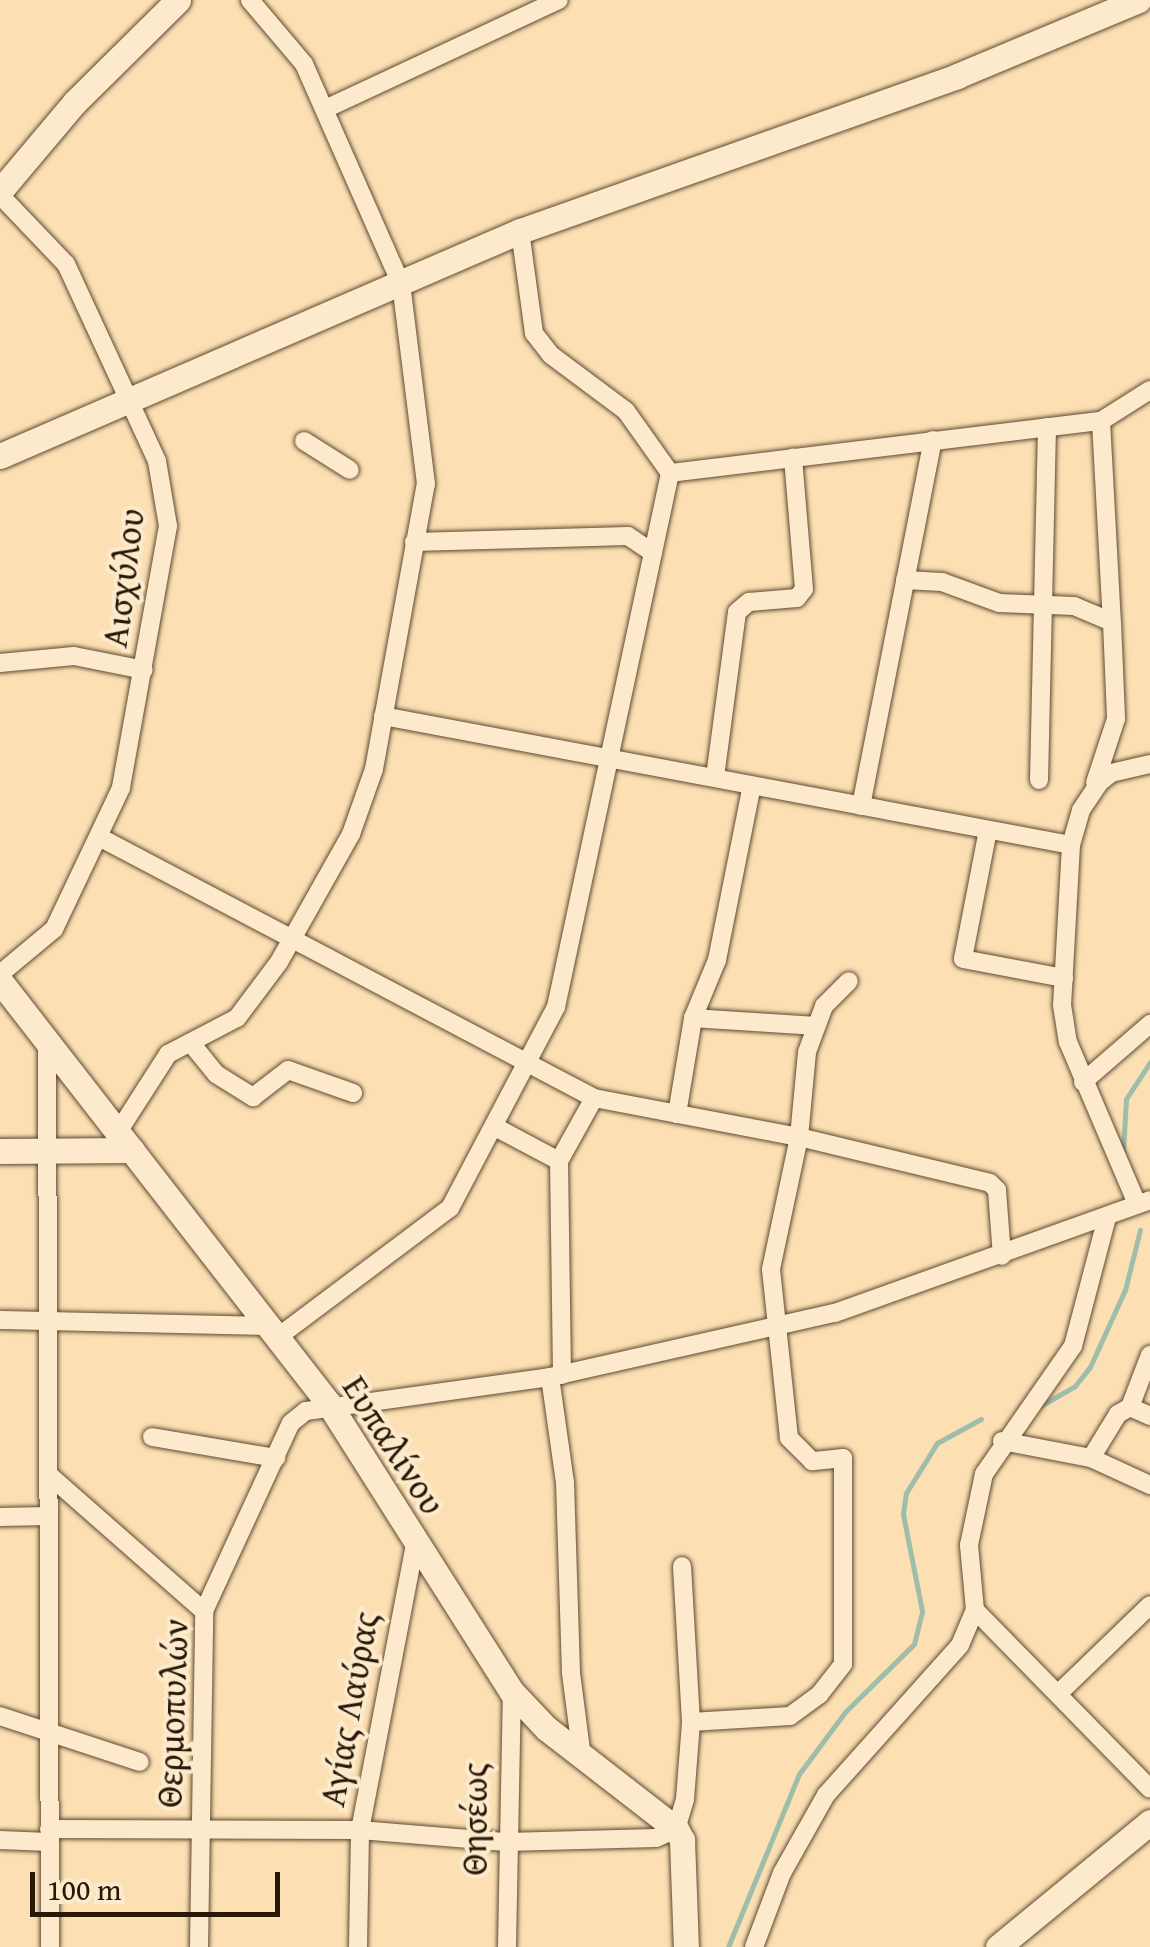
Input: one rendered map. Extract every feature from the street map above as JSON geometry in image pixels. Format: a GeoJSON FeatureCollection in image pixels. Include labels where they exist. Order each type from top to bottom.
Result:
{"type":"FeatureCollection","features":[{"type":"Feature","properties":{"kind":"street"},"geometry":{"type":"LineString","coordinates":[[1,189],[178,0]]}},
{"type":"Feature","properties":{"kind":"street"},"geometry":{"type":"LineString","coordinates":[[0,1151],[47,1151],[125,1141],[168,1054],[238,1018],[292,939],[367,796],[428,461],[400,284],[304,64],[250,0]]}},
{"type":"Feature","properties":{"kind":"street"},"geometry":{"type":"LineString","coordinates":[[507,0],[516,19]]}},
{"type":"Feature","properties":{"kind":"street"},"geometry":{"type":"LineString","coordinates":[[325,109],[559,0]]}},
{"type":"Feature","properties":{"kind":"street"},"geometry":{"type":"LineString","coordinates":[[0,456],[520,231],[969,71],[1139,0]]}},
{"type":"Feature","properties":{"kind":"street","name":"Αισχύλου"},"geometry":{"type":"LineString","coordinates":[[0,978],[54,929],[120,788],[144,670],[168,509],[156,462],[54,244],[1,189]]}},
{"type":"Feature","properties":{"kind":"street"},"geometry":{"type":"LineString","coordinates":[[0,1320],[274,1332],[450,1208],[497,1128],[526,1060],[556,1008],[670,472],[626,412],[551,355],[534,333],[520,231]]}},
{"type":"Feature","properties":{"kind":"street"},"geometry":{"type":"LineString","coordinates":[[670,472],[1101,421],[1150,390]]}},
{"type":"Feature","properties":{"kind":"street"},"geometry":{"type":"LineString","coordinates":[[329,1404],[556,1376],[863,1306],[1144,1202],[1082,1082],[1068,1042],[1064,978],[1070,845],[1116,719],[1101,421]]}},
{"type":"Feature","properties":{"kind":"street"},"geometry":{"type":"LineString","coordinates":[[1039,780],[1047,427]]}},
{"type":"Feature","properties":{"kind":"street"},"geometry":{"type":"LineString","coordinates":[[861,806],[933,440]]}},
{"type":"Feature","properties":{"kind":"street"},"geometry":{"type":"LineString","coordinates":[[304,441],[350,470]]}},
{"type":"Feature","properties":{"kind":"street"},"geometry":{"type":"LineString","coordinates":[[716,778],[737,612],[748,602],[797,598],[804,589],[793,458]]}},
{"type":"Feature","properties":{"kind":"street"},"geometry":{"type":"LineString","coordinates":[[414,542],[628,536],[653,553]]}},
{"type":"Feature","properties":{"kind":"street"},"geometry":{"type":"LineString","coordinates":[[905,580],[942,582],[999,603],[1074,606],[1112,622]]}},
{"type":"Feature","properties":{"kind":"street"},"geometry":{"type":"LineString","coordinates":[[0,663],[74,656],[144,670]]}},
{"type":"Feature","properties":{"kind":"street"},"geometry":{"type":"LineString","coordinates":[[383,716],[1070,845]]}},
{"type":"Feature","properties":{"kind":"street"},"geometry":{"type":"LineString","coordinates":[[1089,797],[1111,772],[1150,764]]}},
{"type":"Feature","properties":{"kind":"street"},"geometry":{"type":"LineString","coordinates":[[676,1114],[694,1018],[713,978],[752,784]]}},
{"type":"Feature","properties":{"kind":"street"},"geometry":{"type":"LineString","coordinates":[[988,830],[963,960],[1064,978]]}},
{"type":"Feature","properties":{"kind":"street"},"geometry":{"type":"LineString","coordinates":[[99,838],[594,1098],[799,1136],[990,1183],[996,1190],[1002,1256]]}},
{"type":"Feature","properties":{"kind":"street","name":"Ευπαλίνου"},"geometry":{"type":"LineString","coordinates":[[0,978],[329,1404],[512,1692],[582,1758],[676,1829]]}},
{"type":"Feature","properties":{"kind":"street"},"geometry":{"type":"LineString","coordinates":[[691,1722],[790,1716],[819,1696],[843,1664],[843,1458],[812,1462],[789,1438],[773,1324],[772,1268],[816,1026],[824,1006],[849,981]]}},
{"type":"Feature","properties":{"kind":"street"},"geometry":{"type":"LineString","coordinates":[[694,1018],[816,1026]]}},
{"type":"Feature","properties":{"kind":"street"},"geometry":{"type":"LineString","coordinates":[[1082,1082],[1150,1024]]}},
{"type":"Feature","properties":{"kind":"street"},"geometry":{"type":"LineString","coordinates":[[47,1041],[50,1947]]}},
{"type":"Feature","properties":{"kind":"street"},"geometry":{"type":"LineString","coordinates":[[191,1043],[216,1074],[253,1097],[288,1070],[354,1093]]}},
{"type":"Feature","properties":{"kind":"street"},"geometry":{"type":"LineString","coordinates":[[582,1758],[572,1673],[565,1482],[556,1376],[559,1161],[594,1098]]}},
{"type":"Feature","properties":{"kind":"street"},"geometry":{"type":"LineString","coordinates":[[497,1128],[559,1161]]}},
{"type":"Feature","properties":{"kind":"street"},"geometry":{"type":"LineString","coordinates":[[754,1947],[782,1873],[826,1795],[864,1746],[952,1658],[975,1610],[969,1545],[974,1512],[1002,1441],[1073,1346],[1107,1217]]}},
{"type":"Feature","properties":{"kind":"street"},"geometry":{"type":"LineString","coordinates":[[1090,1458],[1130,1407],[1150,1355]]}},
{"type":"Feature","properties":{"kind":"street","name":"Θερμοπυλών"},"geometry":{"type":"LineString","coordinates":[[200,1947],[204,1611],[291,1423],[329,1404]]}},
{"type":"Feature","properties":{"kind":"street"},"geometry":{"type":"LineString","coordinates":[[1130,1407],[1150,1416]]}},
{"type":"Feature","properties":{"kind":"street"},"geometry":{"type":"LineString","coordinates":[[152,1438],[276,1458]]}},
{"type":"Feature","properties":{"kind":"street"},"geometry":{"type":"LineString","coordinates":[[1002,1441],[1090,1458],[1150,1485]]}},
{"type":"Feature","properties":{"kind":"street"},"geometry":{"type":"LineString","coordinates":[[49,1475],[204,1611]]}},
{"type":"Feature","properties":{"kind":"street"},"geometry":{"type":"LineString","coordinates":[[0,1516],[48,1516]]}},
{"type":"Feature","properties":{"kind":"street","name":"Αγίας Λαύρας"},"geometry":{"type":"LineString","coordinates":[[358,1947],[360,1830],[416,1544]]}},
{"type":"Feature","properties":{"kind":"street"},"geometry":{"type":"LineString","coordinates":[[682,1566],[691,1722],[685,1799],[676,1829],[682,1840],[686,1947]]}},
{"type":"Feature","properties":{"kind":"street"},"geometry":{"type":"LineString","coordinates":[[1060,1692],[1150,1605]]}},
{"type":"Feature","properties":{"kind":"street"},"geometry":{"type":"LineString","coordinates":[[975,1610],[1060,1692],[1150,1789]]}},
{"type":"Feature","properties":{"kind":"street","name":"Θησέως"},"geometry":{"type":"LineString","coordinates":[[507,1947],[506,1842],[512,1692]]}},
{"type":"Feature","properties":{"kind":"street"},"geometry":{"type":"LineString","coordinates":[[0,1716],[140,1762]]}},
{"type":"Feature","properties":{"kind":"street"},"geometry":{"type":"LineString","coordinates":[[998,1947],[1150,1822]]}},
{"type":"Feature","properties":{"kind":"street"},"geometry":{"type":"LineString","coordinates":[[0,1840],[202,1827],[360,1830],[506,1842],[656,1838],[676,1829]]}},
{"type":"Feature","properties":{"kind":"waterway"},"geometry":{"type":"LineString","coordinates":[[1123,1151],[1126,1099],[1150,1062]]}},
{"type":"Feature","properties":{"kind":"waterway"},"geometry":{"type":"LineString","coordinates":[[1035,1409],[1075,1386],[1090,1367],[1125,1290],[1140,1230]]}},
{"type":"Feature","properties":{"kind":"waterway"},"geometry":{"type":"LineString","coordinates":[[728,1947],[799,1774],[845,1712],[914,1644],[922,1611],[903,1514],[906,1493],[937,1443],[981,1419]]}}]}
